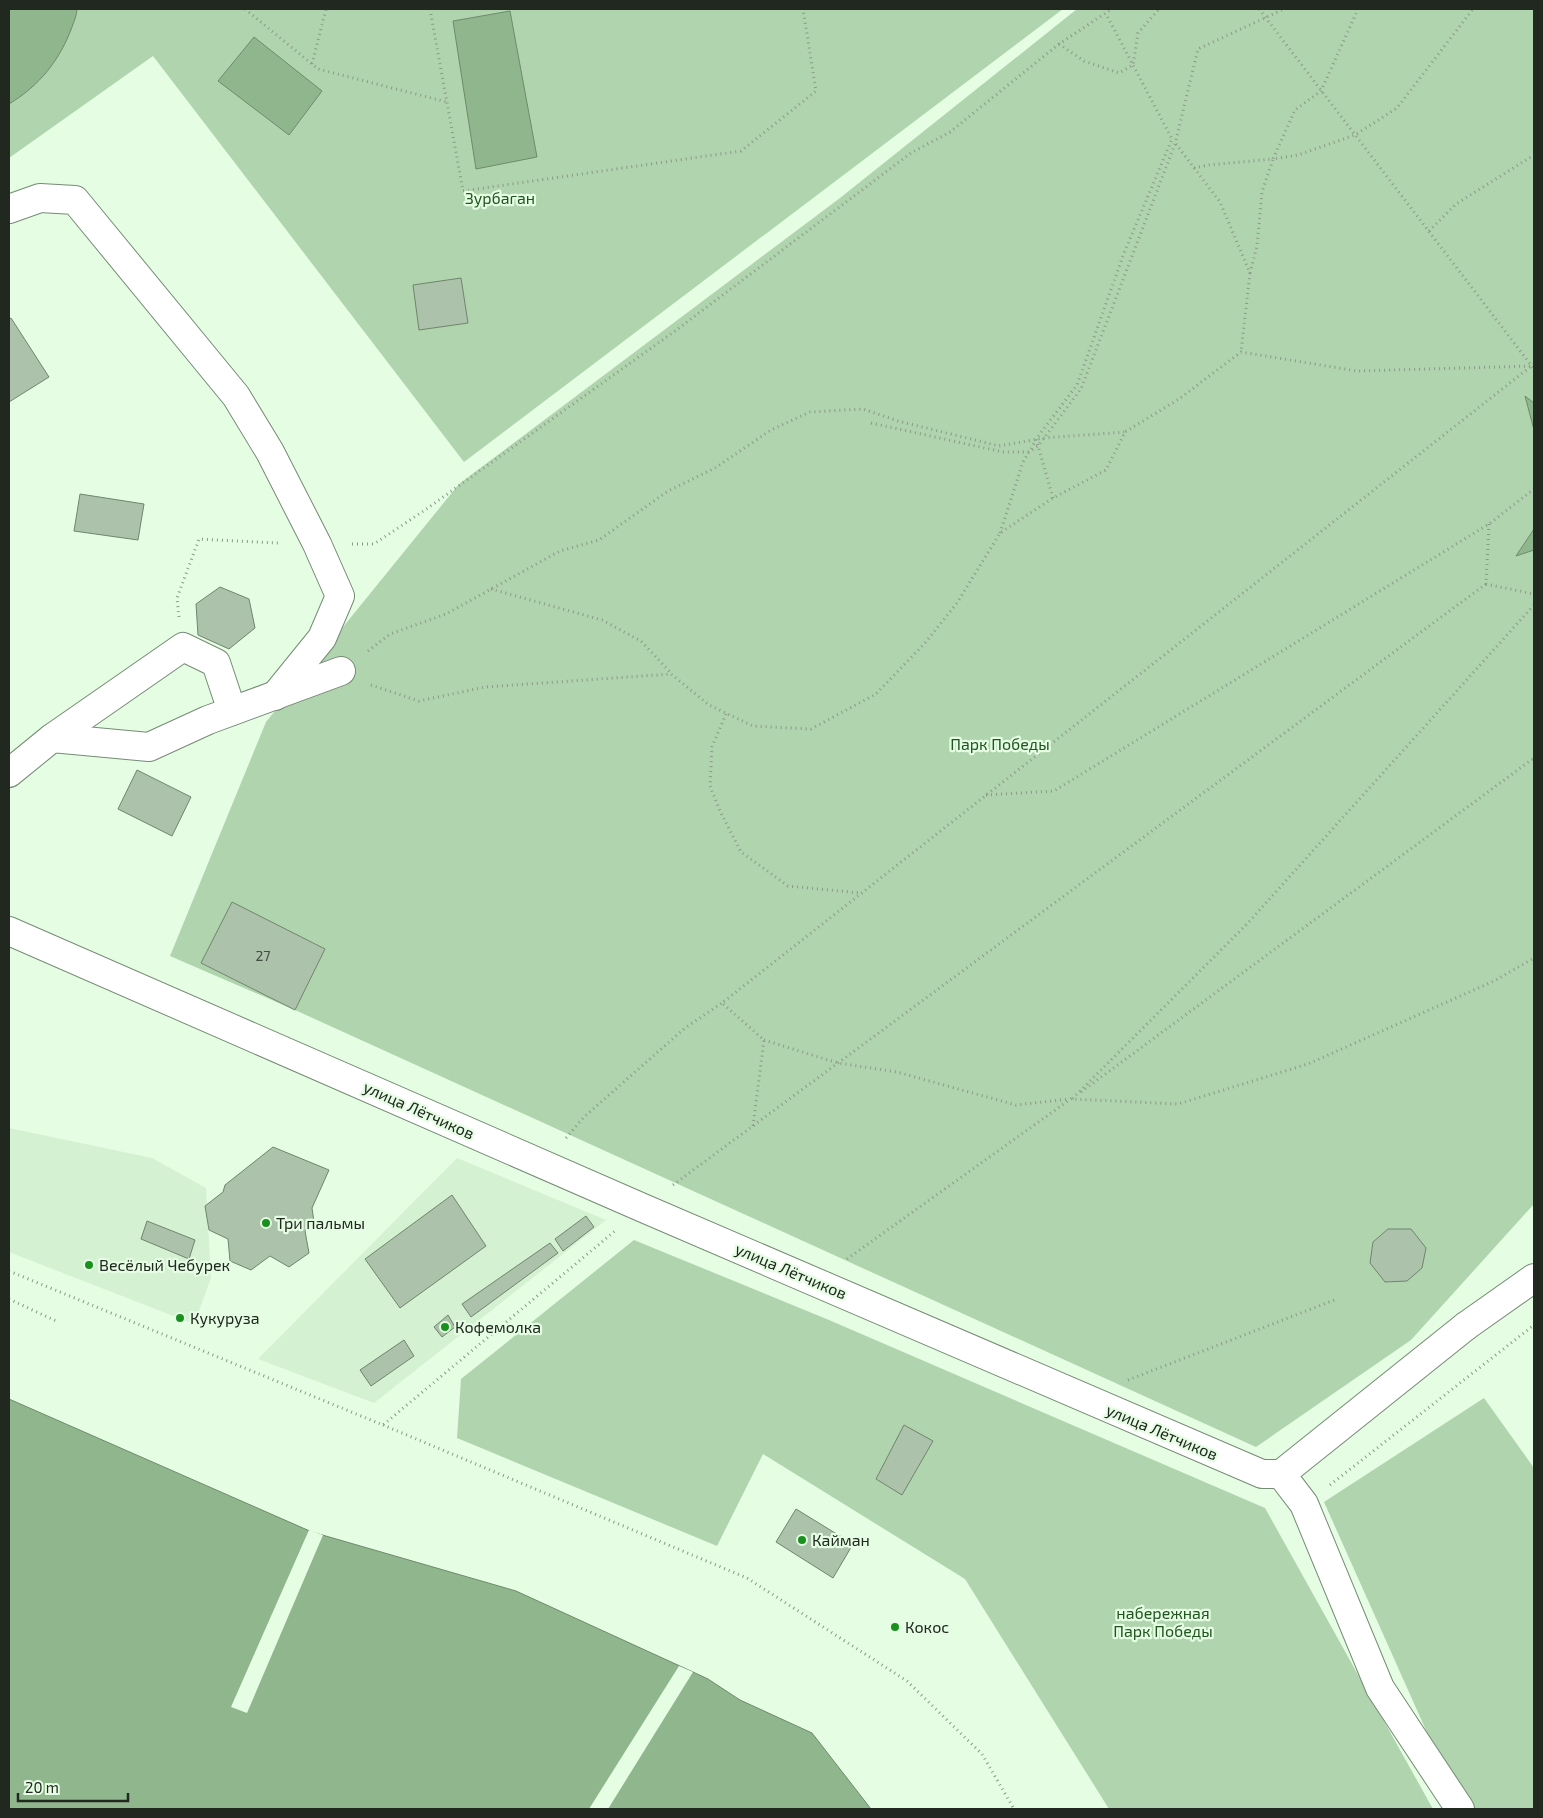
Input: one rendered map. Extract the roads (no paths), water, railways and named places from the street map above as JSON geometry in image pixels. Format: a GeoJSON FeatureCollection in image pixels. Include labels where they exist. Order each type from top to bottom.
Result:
{"type":"FeatureCollection","features":[{"type":"Feature","properties":{"kind":"street"},"geometry":{"type":"LineString","coordinates":[[9,209],[40,198],[74,200],[236,396],[270,452],[317,544],[340,596],[322,638],[274,696]]}},
{"type":"Feature","properties":{"kind":"street"},"geometry":{"type":"LineString","coordinates":[[9,773],[52,738],[183,647],[216,663],[232,711]]}},
{"type":"Feature","properties":{"kind":"street"},"geometry":{"type":"LineString","coordinates":[[52,738],[149,747],[232,711],[341,671]]}},
{"type":"Feature","properties":{"kind":"street","name":"улица Лётчиков"},"geometry":{"type":"LineString","coordinates":[[9,931],[643,1208],[1262,1474],[1281,1474]]}},
{"type":"Feature","properties":{"kind":"street"},"geometry":{"type":"LineString","coordinates":[[1460,1809],[1380,1688],[1304,1504],[1281,1474],[1466,1326],[1534,1278]]}},
{"type":"Feature","properties":{"kind":"place","name":"Три пальмы"},"geometry":{"type":"Point","coordinates":[266,1223]}},
{"type":"Feature","properties":{"kind":"place","name":"Весёлый Чебурек"},"geometry":{"type":"Point","coordinates":[89,1265]}},
{"type":"Feature","properties":{"kind":"place","name":"Кукуруза"},"geometry":{"type":"Point","coordinates":[180,1318]}},
{"type":"Feature","properties":{"kind":"place","name":"Кофемолка"},"geometry":{"type":"Point","coordinates":[445,1327]}},
{"type":"Feature","properties":{"kind":"place","name":"Кайман"},"geometry":{"type":"Point","coordinates":[802,1540]}},
{"type":"Feature","properties":{"kind":"place","name":"Кокос"},"geometry":{"type":"Point","coordinates":[895,1627]}},
{"type":"Feature","properties":{"kind":"park label","name":"Зурбаган"},"geometry":{"type":"Point","coordinates":[500,198]}},
{"type":"Feature","properties":{"kind":"park label","name":"Парк Победы"},"geometry":{"type":"Point","coordinates":[1000,744]}},
{"type":"Feature","properties":{"kind":"park label","name":"набережная Парк Победы"},"geometry":{"type":"Point","coordinates":[1163,1622]}}]}
